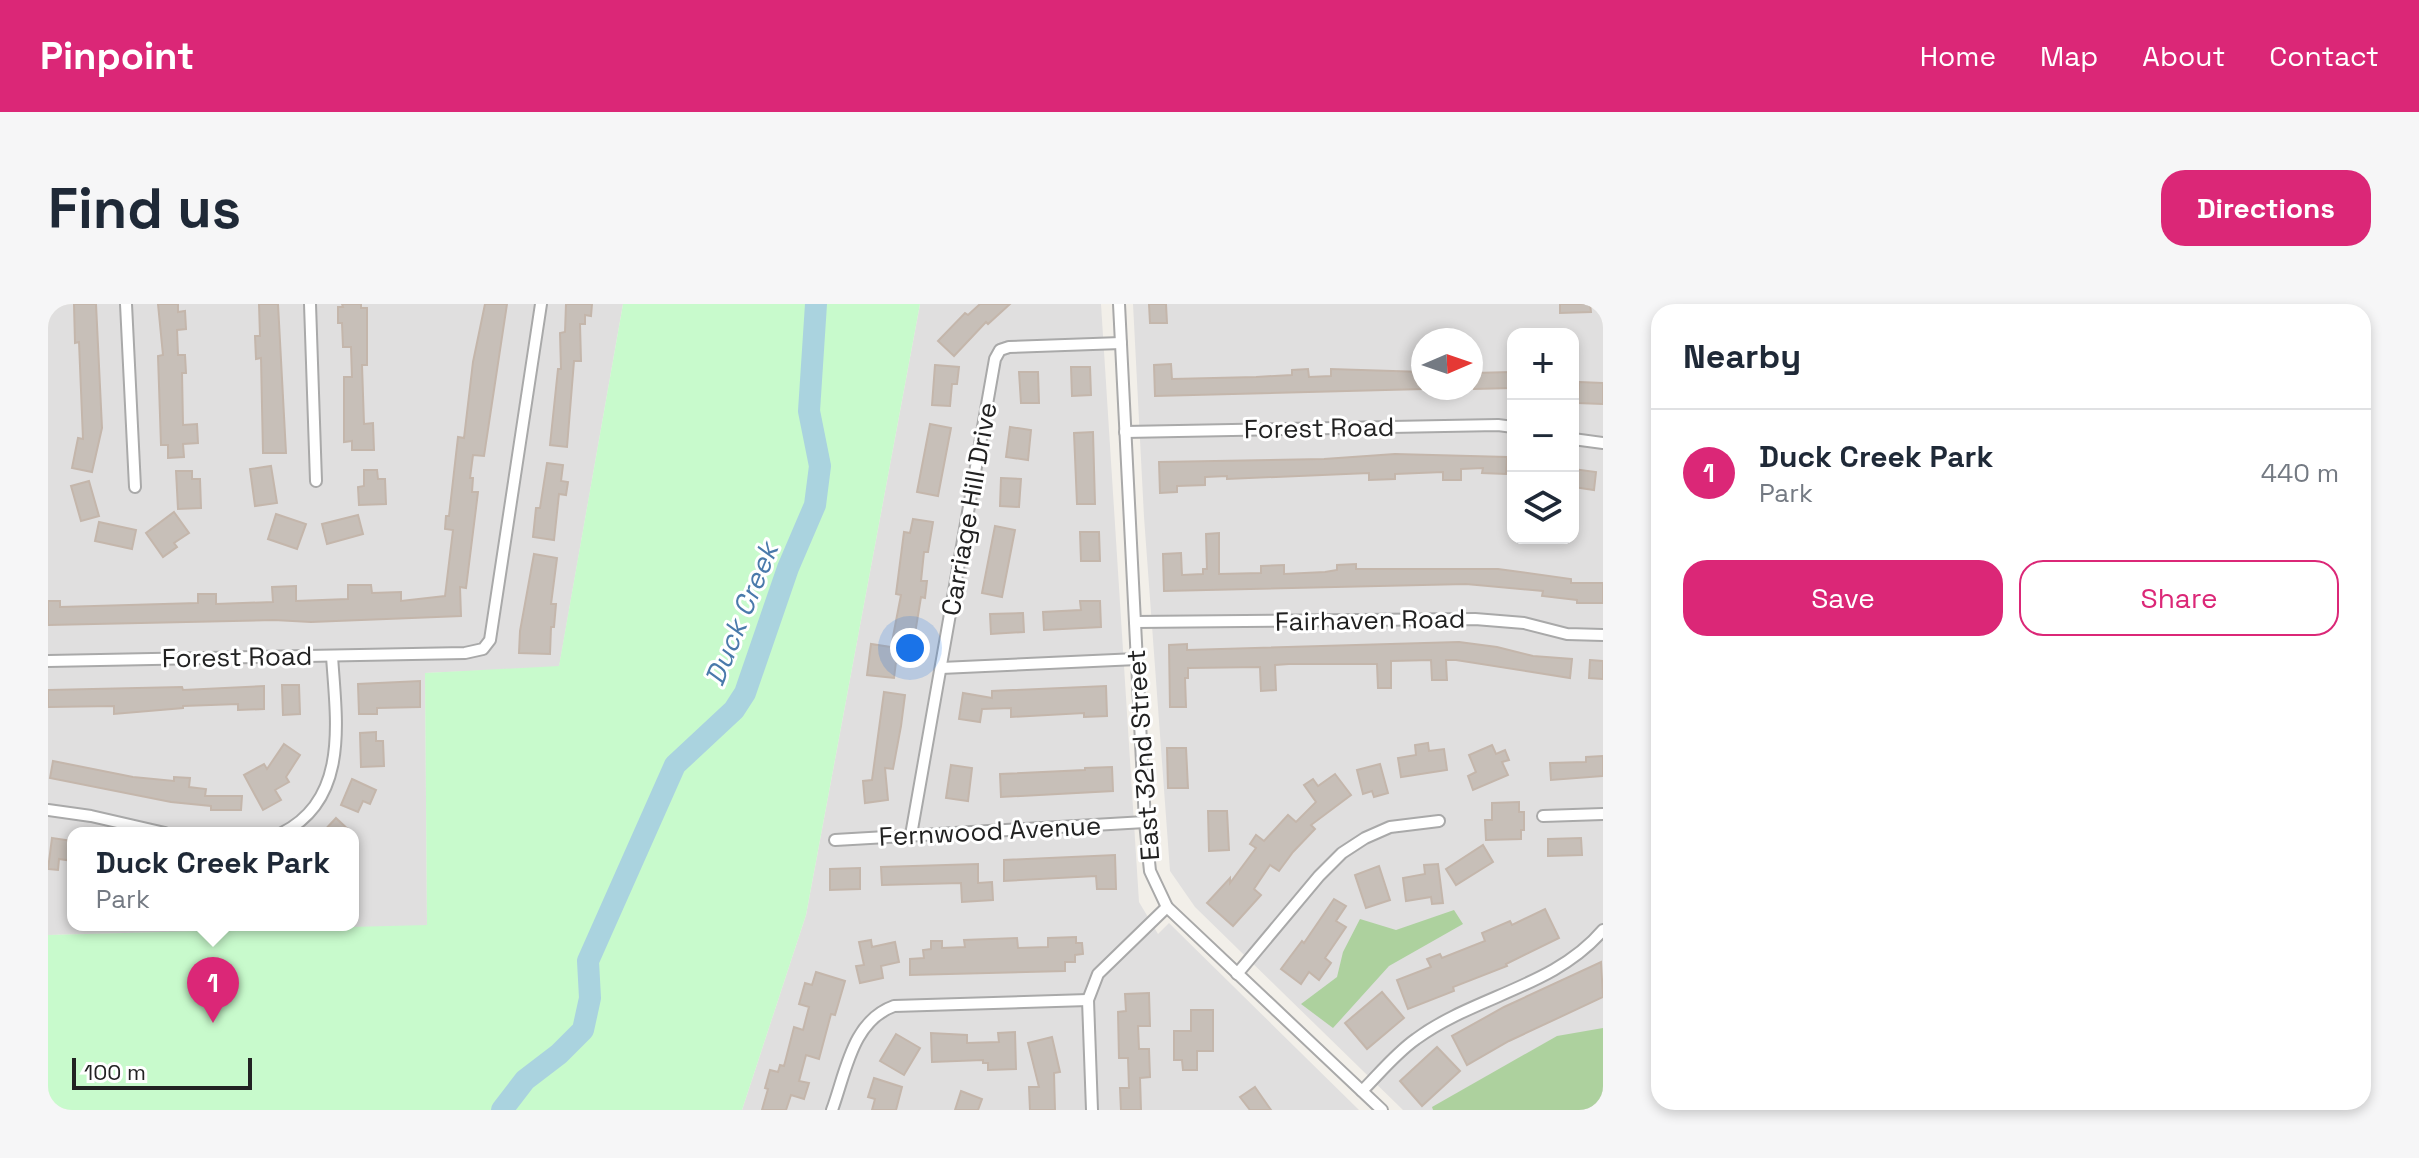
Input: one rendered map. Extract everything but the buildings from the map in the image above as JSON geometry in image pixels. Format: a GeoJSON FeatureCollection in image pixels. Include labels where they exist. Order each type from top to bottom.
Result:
{"type":"FeatureCollection","features":[{"type":"Feature","properties":{"kind":"street"},"geometry":{"type":"LineString","coordinates":[[126,304],[135,487]]}},
{"type":"Feature","properties":{"kind":"street"},"geometry":{"type":"LineString","coordinates":[[310,304],[316,481]]}},
{"type":"Feature","properties":{"kind":"street","name":"Forest Road"},"geometry":{"type":"LineString","coordinates":[[48,661],[465,653],[483,649],[490,640],[541,304]]}},
{"type":"Feature","properties":{"kind":"street","name":"East 32nd Street"},"geometry":{"type":"LineString","coordinates":[[1119,304],[1150,871],[1167,907],[1382,1110]]}},
{"type":"Feature","properties":{"kind":"street","name":"Carriage Hill Drive"},"geometry":{"type":"LineString","coordinates":[[911,835],[995,359],[1000,350],[1009,347],[1121,343]]}},
{"type":"Feature","properties":{"kind":"street","name":"Forest Road"},"geometry":{"type":"LineString","coordinates":[[1125,432],[1507,426]]}},
{"type":"Feature","properties":{"kind":"street"},"geometry":{"type":"LineString","coordinates":[[1579,440],[1603,443]]}},
{"type":"Feature","properties":{"kind":"street","name":"Fairhaven Road"},"geometry":{"type":"LineString","coordinates":[[1135,622],[1475,619],[1524,623],[1567,634],[1603,635]]}},
{"type":"Feature","properties":{"kind":"street"},"geometry":{"type":"LineString","coordinates":[[294,827],[300,824],[323,795],[332,772],[336,726],[332,656]]}},
{"type":"Feature","properties":{"kind":"street"},"geometry":{"type":"LineString","coordinates":[[941,668],[1137,659]]}},
{"type":"Feature","properties":{"kind":"street"},"geometry":{"type":"LineString","coordinates":[[48,810],[139,827]]}},
{"type":"Feature","properties":{"kind":"street"},"geometry":{"type":"LineString","coordinates":[[1543,816],[1603,814]]}},
{"type":"Feature","properties":{"kind":"street"},"geometry":{"type":"LineString","coordinates":[[1237,974],[1342,853],[1390,827],[1439,821]]}},
{"type":"Feature","properties":{"kind":"street","name":"Fernwood Avenue"},"geometry":{"type":"LineString","coordinates":[[835,840],[1145,822]]}},
{"type":"Feature","properties":{"kind":"street"},"geometry":{"type":"LineString","coordinates":[[1092,1110],[1088,1000],[1098,974],[1167,907]]}},
{"type":"Feature","properties":{"kind":"street"},"geometry":{"type":"LineString","coordinates":[[1362,1091],[1415,1039],[1467,1010],[1545,975],[1591,944],[1603,930]]}},
{"type":"Feature","properties":{"kind":"street"},"geometry":{"type":"LineString","coordinates":[[832,1110],[858,1035],[868,1020],[880,1011],[894,1006],[1088,1000]]}},
{"type":"Feature","properties":{"kind":"shaded area"},"geometry":{"type":"Polygon","coordinates":[[[48,304],[623,304],[559,667],[425,673],[427,926],[359,928],[359,827],[67,827],[67,931],[216,931],[48,935],[48,304]]]}},
{"type":"Feature","properties":{"kind":"shaded area"},"geometry":{"type":"Polygon","coordinates":[[[920,304],[1101,304],[1139,902],[1158,934],[1169,923],[1359,1110],[742,1110],[806,915],[920,304]]]}},
{"type":"Feature","properties":{"kind":"shaded area"},"geometry":{"type":"Polygon","coordinates":[[[1133,304],[1603,304],[1603,1110],[1403,1110],[1195,907],[1170,871],[1144,517],[1133,304]]]}},
{"type":"Feature","properties":{"kind":"green space"},"geometry":{"type":"Polygon","coordinates":[[[623,304],[920,304],[806,915],[742,1110],[48,1110],[48,935],[359,931],[359,927],[427,925],[425,673],[559,666],[623,304]]]}},
{"type":"Feature","properties":{"kind":"green space"},"geometry":{"type":"Polygon","coordinates":[[[1454,910],[1463,924],[1389,966],[1333,1028],[1301,1004],[1337,977],[1343,952],[1360,919],[1396,930],[1454,910]]]}},
{"type":"Feature","properties":{"kind":"green space"},"geometry":{"type":"Polygon","coordinates":[[[1603,1028],[1603,1110],[1433,1110],[1432,1107],[1557,1036],[1603,1028]]]}},
{"type":"Feature","properties":{"kind":"waterway","name":"Duck Creek"},"geometry":{"type":"LineString","coordinates":[[502,1110],[525,1080],[559,1054],[583,1030],[590,998],[588,961],[675,765],[734,710],[745,693],[788,568],[815,505],[820,466],[809,411],[816,304]]}},
{"type":"Feature","properties":{"kind":"waterway"},"geometry":{"type":"LineString","coordinates":[[1591,1110],[1603,1106]]}},
{"type":"Feature","properties":{"kind":"place","name":"Duck Creek Park"},"geometry":{"type":"Point","coordinates":[213,1023]}}]}
